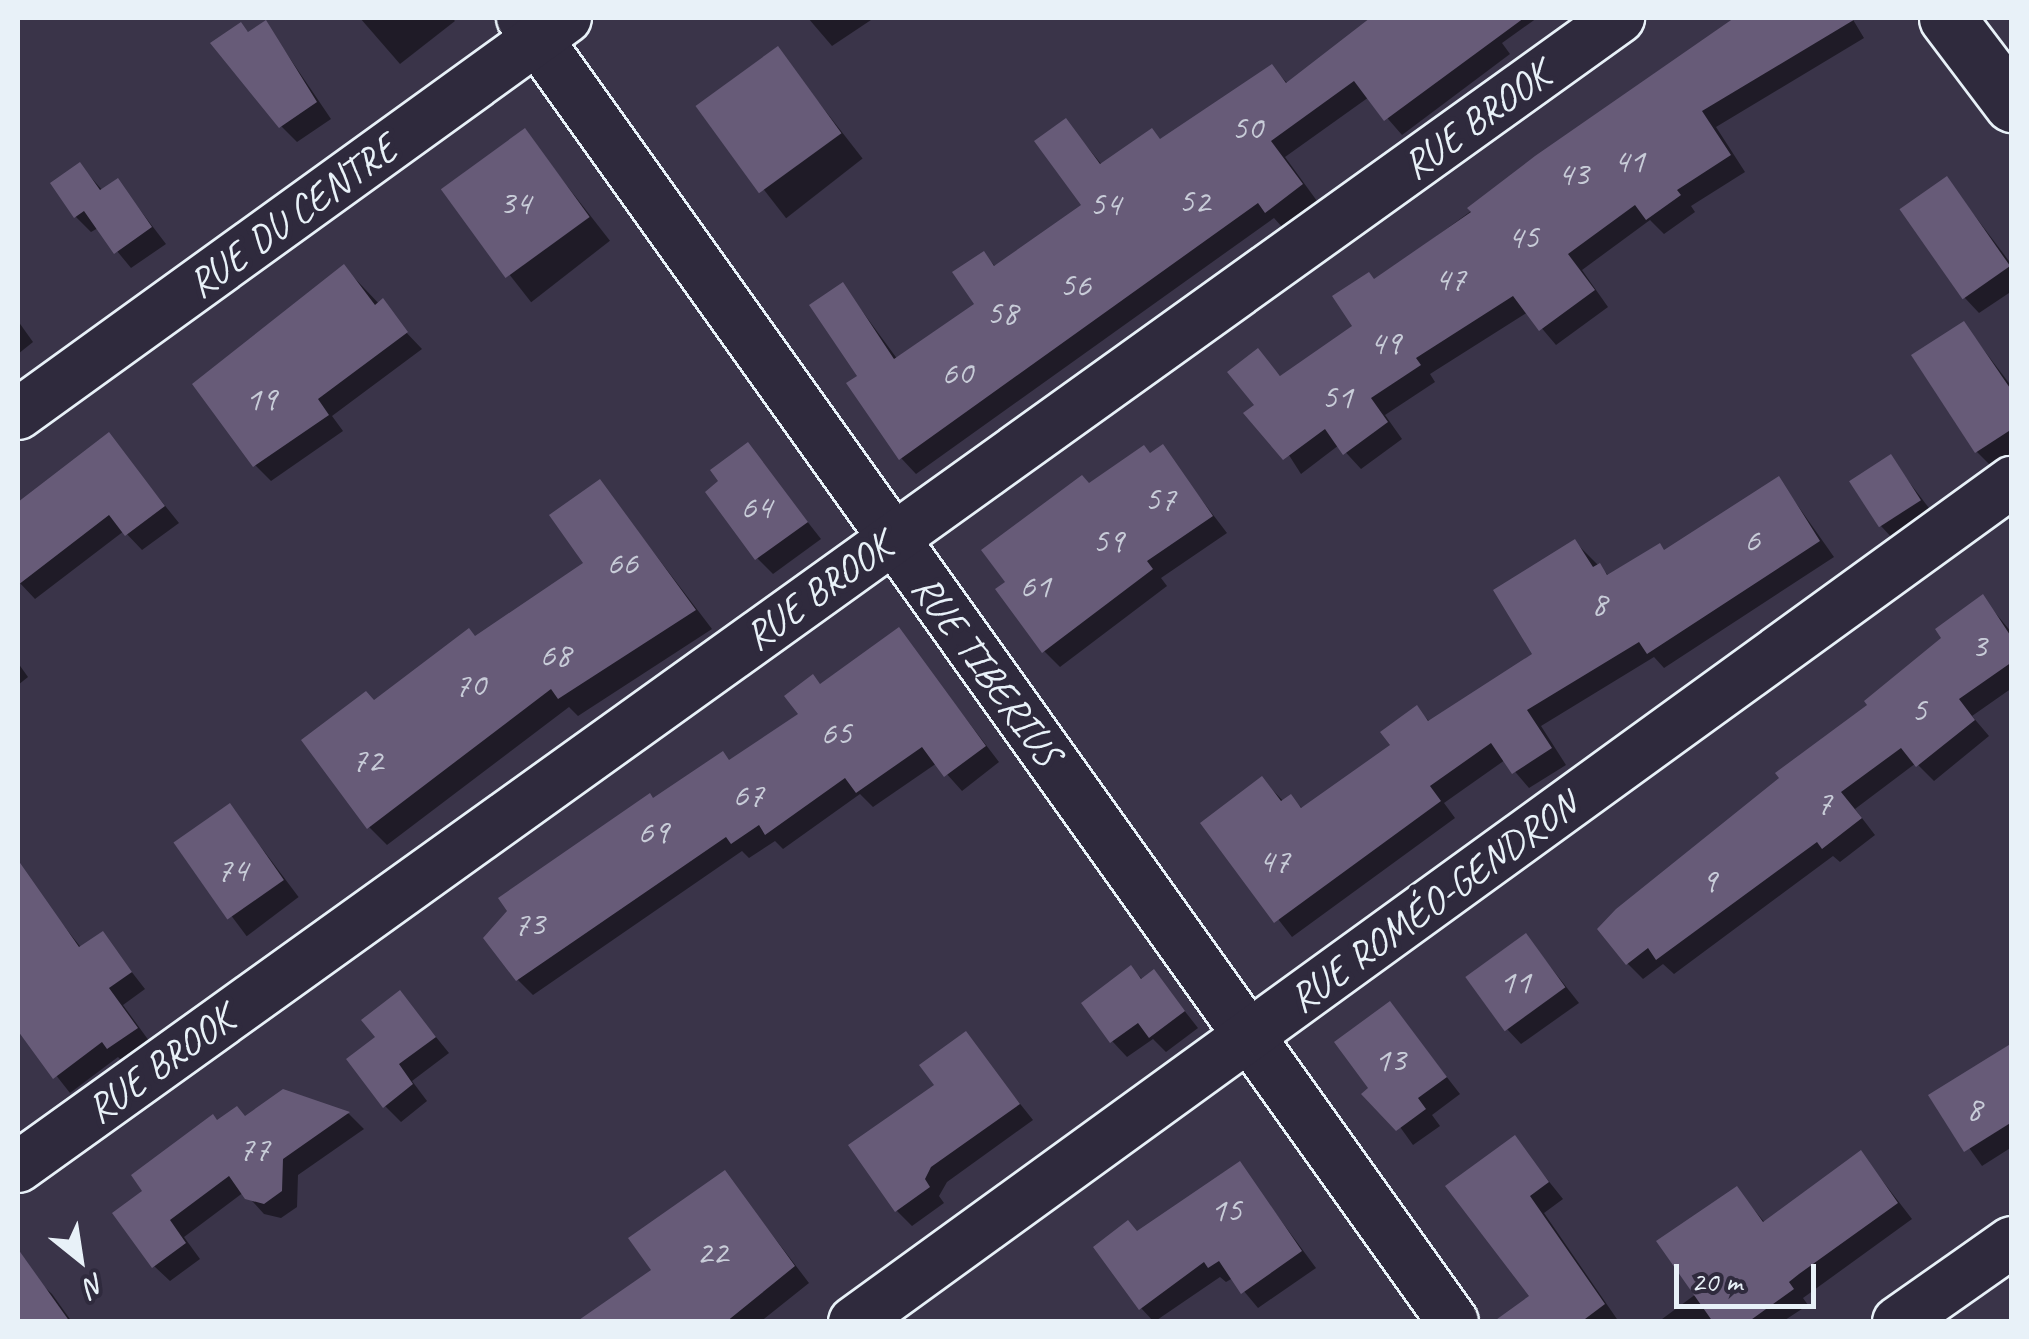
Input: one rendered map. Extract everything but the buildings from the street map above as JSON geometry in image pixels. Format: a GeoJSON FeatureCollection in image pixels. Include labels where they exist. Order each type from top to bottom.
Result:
{"type":"FeatureCollection","features":[{"type":"Feature","properties":{"kind":"street","name":"RUE BROOK"},"geometry":{"type":"LineString","coordinates":[[18,1167],[1619,18]]}},
{"type":"Feature","properties":{"kind":"street"},"geometry":{"type":"LineString","coordinates":[[1947,18],[2012,104]]}},
{"type":"Feature","properties":{"kind":"street","name":"RUE TIBERIUS"},"geometry":{"type":"LineString","coordinates":[[542,25],[892,538],[1453,1322]]}},
{"type":"Feature","properties":{"kind":"street","name":"RUE DU CENTRE"},"geometry":{"type":"LineString","coordinates":[[18,414],[542,25]]}},
{"type":"Feature","properties":{"kind":"street","name":"RUE ROMÉO-GENDRON"},"geometry":{"type":"LineString","coordinates":[[854,1322],[2012,482]]}},
{"type":"Feature","properties":{"kind":"street"},"geometry":{"type":"LineString","coordinates":[[1898,1322],[2012,1242]]}}]}
